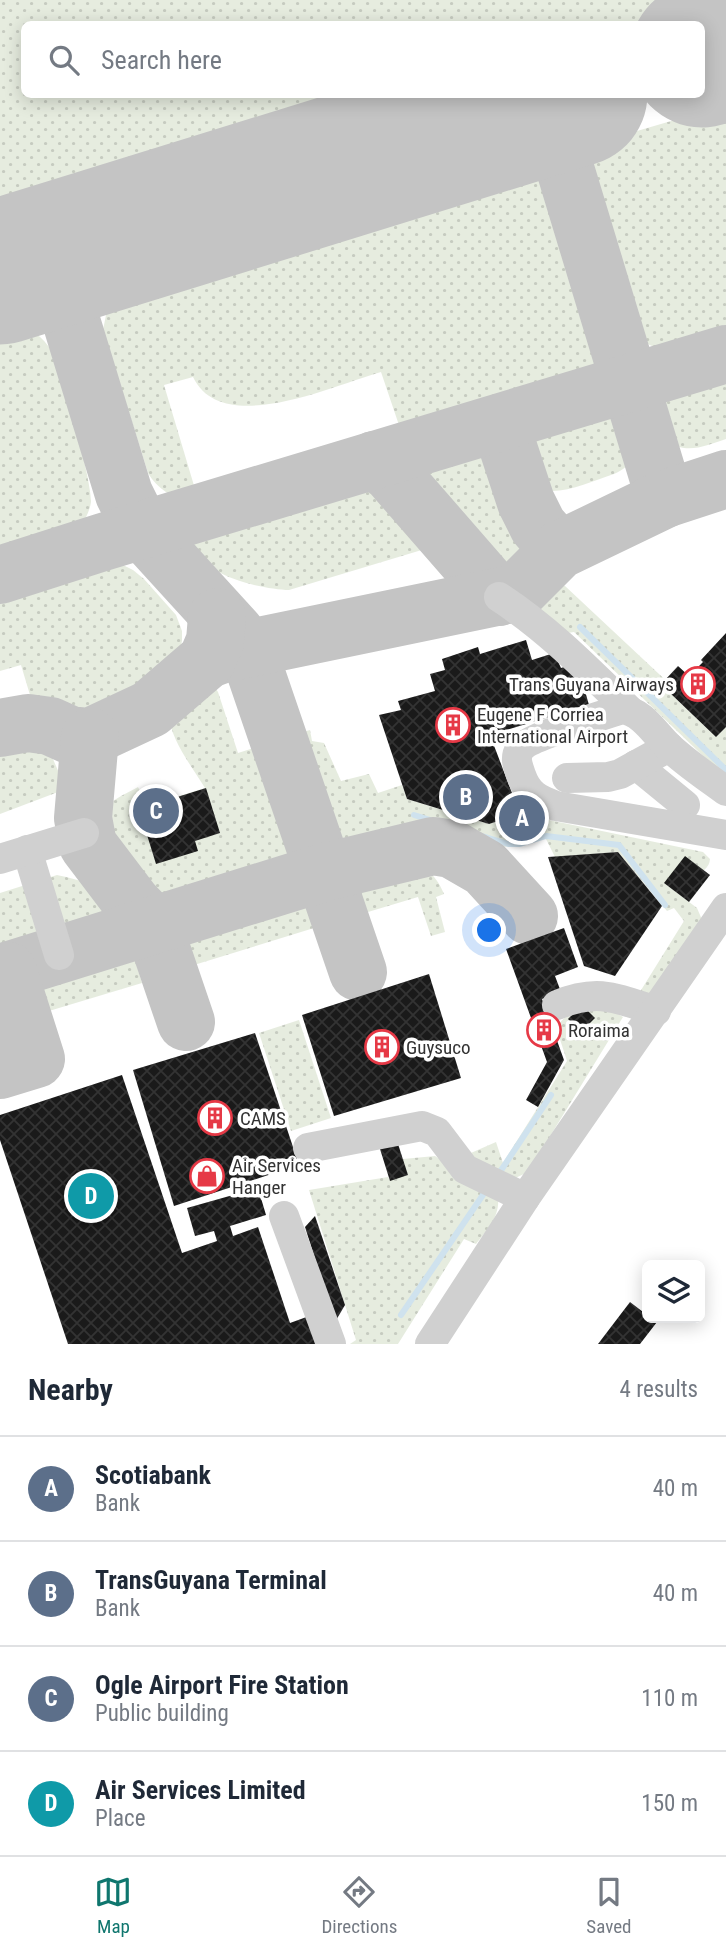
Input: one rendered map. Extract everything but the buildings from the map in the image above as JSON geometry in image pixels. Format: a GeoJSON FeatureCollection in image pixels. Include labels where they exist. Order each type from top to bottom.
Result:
{"type":"FeatureCollection","features":[{"type":"Feature","properties":{"kind":"street"},"geometry":{"type":"LineString","coordinates":[[499,597],[558,639],[669,747],[726,791]]}},
{"type":"Feature","properties":{"kind":"street"},"geometry":{"type":"LineString","coordinates":[[629,710],[622,709],[523,745],[516,760],[525,787],[537,799],[556,806],[726,835]]}},
{"type":"Feature","properties":{"kind":"street"},"geometry":{"type":"LineString","coordinates":[[567,778],[608,777],[669,747]]}},
{"type":"Feature","properties":{"kind":"street"},"geometry":{"type":"LineString","coordinates":[[636,765],[685,805]]}},
{"type":"Feature","properties":{"kind":"street"},"geometry":{"type":"LineString","coordinates":[[59,955],[14,855],[84,832]]}},
{"type":"Feature","properties":{"kind":"street"},"geometry":{"type":"LineString","coordinates":[[430,1344],[517,1194],[656,1011],[726,908]]}},
{"type":"Feature","properties":{"kind":"street"},"geometry":{"type":"LineString","coordinates":[[557,1004],[588,995],[607,996],[656,1011]]}},
{"type":"Feature","properties":{"kind":"street"},"geometry":{"type":"LineString","coordinates":[[308,1147],[422,1126],[437,1132],[465,1170],[517,1194]]}},
{"type":"Feature","properties":{"kind":"street"},"geometry":{"type":"LineString","coordinates":[[284,1216],[331,1344]]}},
{"type":"Feature","properties":{"kind":"shaded area"},"geometry":{"type":"Polygon","coordinates":[[[0,0],[716,0],[645,21],[21,21],[21,98],[398,98],[0,222],[0,0]]]}},
{"type":"Feature","properties":{"kind":"shaded area"},"geometry":{"type":"Polygon","coordinates":[[[726,105],[726,338],[683,349],[658,348],[646,343],[626,320],[590,184],[589,169],[593,157],[613,138],[726,105]]]}},
{"type":"Feature","properties":{"kind":"shaded area"},"geometry":{"type":"Polygon","coordinates":[[[526,166],[543,172],[557,188],[603,343],[601,363],[588,380],[403,437],[381,372],[309,395],[253,406],[228,404],[207,395],[193,377],[164,385],[198,499],[183,499],[169,494],[152,479],[103,330],[108,305],[120,291],[132,283],[506,169],[526,166]]]}},
{"type":"Feature","properties":{"kind":"shaded area"},"geometry":{"type":"Polygon","coordinates":[[[0,323],[29,330],[49,347],[75,423],[87,471],[91,502],[81,526],[65,541],[44,551],[0,564],[0,323]]]}},
{"type":"Feature","properties":{"kind":"shaded area"},"geometry":{"type":"Polygon","coordinates":[[[726,372],[726,439],[689,448],[674,445],[667,440],[657,425],[656,416],[662,398],[682,385],[726,372]]]}},
{"type":"Feature","properties":{"kind":"shaded area"},"geometry":{"type":"Polygon","coordinates":[[[596,411],[610,413],[629,427],[635,448],[633,458],[626,467],[614,474],[567,489],[552,491],[536,484],[526,457],[530,438],[535,431],[555,420],[596,411]]]}},
{"type":"Feature","properties":{"kind":"shaded area"},"geometry":{"type":"Polygon","coordinates":[[[464,450],[492,461],[502,476],[513,529],[526,554],[527,562],[518,575],[509,577],[494,572],[419,498],[417,478],[424,461],[464,450]]]}},
{"type":"Feature","properties":{"kind":"shaded area"},"geometry":{"type":"Polygon","coordinates":[[[361,481],[380,490],[435,546],[289,590],[262,587],[230,577],[203,561],[195,550],[193,537],[202,528],[361,481]]]}},
{"type":"Feature","properties":{"kind":"shaded area"},"geometry":{"type":"Polygon","coordinates":[[[90,561],[121,564],[144,579],[176,615],[182,631],[182,641],[174,674],[139,705],[73,720],[58,717],[33,705],[21,665],[0,671],[0,588],[90,561]]]}},
{"type":"Feature","properties":{"kind":"shaded area"},"geometry":{"type":"Polygon","coordinates":[[[553,581],[565,586],[675,689],[671,694],[716,737],[726,727],[726,778],[574,632],[561,634],[532,604],[533,595],[538,588],[553,581]]]}},
{"type":"Feature","properties":{"kind":"shaded area"},"geometry":{"type":"Polygon","coordinates":[[[204,681],[212,683],[218,692],[238,753],[263,745],[297,847],[292,861],[282,871],[153,906],[139,895],[124,864],[102,837],[99,819],[107,806],[138,787],[147,806],[205,788],[179,747],[170,723],[173,703],[204,681]]]}},
{"type":"Feature","properties":{"kind":"shaded area"},"geometry":{"type":"Polygon","coordinates":[[[310,730],[312,741],[324,743],[341,781],[369,774],[378,793],[402,785],[407,799],[489,824],[520,814],[703,852],[710,859],[704,870],[664,883],[697,908],[703,922],[652,994],[638,995],[684,921],[674,908],[667,911],[618,852],[555,857],[545,837],[504,847],[507,863],[497,866],[472,847],[427,831],[397,833],[340,848],[328,848],[321,840],[288,736],[310,730]]]}},
{"type":"Feature","properties":{"kind":"shaded area"},"geometry":{"type":"Polygon","coordinates":[[[43,736],[66,789],[0,814],[0,750],[43,736]]]}},
{"type":"Feature","properties":{"kind":"shaded area"},"geometry":{"type":"Polygon","coordinates":[[[397,861],[413,863],[432,874],[444,894],[436,897],[445,932],[431,936],[418,897],[348,918],[334,879],[397,861]]]}},
{"type":"Feature","properties":{"kind":"shaded area"},"geometry":{"type":"Polygon","coordinates":[[[57,875],[89,884],[109,896],[115,903],[115,922],[0,958],[0,893],[57,875]]]}},
{"type":"Feature","properties":{"kind":"shaded area"},"geometry":{"type":"Polygon","coordinates":[[[305,890],[314,928],[194,965],[187,966],[179,961],[173,937],[178,927],[305,890]]]}},
{"type":"Feature","properties":{"kind":"shaded area"},"geometry":{"type":"Polygon","coordinates":[[[130,944],[142,983],[49,1011],[37,1010],[28,1000],[27,982],[38,972],[130,944]]]}},
{"type":"Feature","properties":{"kind":"shaded area"},"geometry":{"type":"Polygon","coordinates":[[[594,1001],[623,1017],[541,1151],[524,1174],[511,1180],[464,1156],[496,1142],[503,1163],[567,1061],[556,1027],[574,1007],[594,1001]]]}},
{"type":"Feature","properties":{"kind":"shaded area"},"geometry":{"type":"Polygon","coordinates":[[[299,1020],[331,1118],[291,1131],[259,1033],[299,1020]]]}},
{"type":"Feature","properties":{"kind":"shaded area"},"geometry":{"type":"Polygon","coordinates":[[[435,1156],[498,1198],[495,1217],[476,1244],[464,1239],[398,1344],[350,1344],[356,1340],[309,1190],[388,1177],[390,1180],[403,1159],[435,1156]]]}},
{"type":"Feature","properties":{"kind":"waterway"},"geometry":{"type":"LineString","coordinates":[[580,627],[726,770]]}},
{"type":"Feature","properties":{"kind":"waterway"},"geometry":{"type":"LineString","coordinates":[[414,815],[508,844],[520,844],[546,836],[619,845],[665,905]]}},
{"type":"Feature","properties":{"kind":"waterway"},"geometry":{"type":"LineString","coordinates":[[498,1175],[551,1095]]}},
{"type":"Feature","properties":{"kind":"waterway"},"geometry":{"type":"LineString","coordinates":[[401,1315],[487,1189]]}},
{"type":"Feature","properties":{"kind":"taxiway"},"geometry":{"type":"LineString","coordinates":[[573,98],[561,120],[557,142],[665,499]]}},
{"type":"Feature","properties":{"kind":"taxiway"},"geometry":{"type":"LineString","coordinates":[[86,246],[70,266],[62,291],[124,494],[142,530],[235,632],[248,650],[358,972]]}},
{"type":"Feature","properties":{"kind":"taxiway"},"geometry":{"type":"LineString","coordinates":[[18,267],[43,274],[53,280],[62,291]]}},
{"type":"Feature","properties":{"kind":"taxiway"},"geometry":{"type":"LineString","coordinates":[[0,575],[726,354]]}},
{"type":"Feature","properties":{"kind":"taxiway"},"geometry":{"type":"LineString","coordinates":[[500,423],[526,502],[538,526],[559,550]]}},
{"type":"Feature","properties":{"kind":"taxiway"},"geometry":{"type":"LineString","coordinates":[[374,460],[391,473],[499,597]]}},
{"type":"Feature","properties":{"kind":"taxiway"},"geometry":{"type":"LineString","coordinates":[[212,658],[516,593],[559,550],[665,499],[726,479]]}},
{"type":"Feature","properties":{"kind":"taxiway"},"geometry":{"type":"LineString","coordinates":[[0,728],[28,723],[50,726],[70,735],[90,737],[150,709],[207,660],[215,641],[217,617]]}},
{"type":"Feature","properties":{"kind":"taxiway"},"geometry":{"type":"LineString","coordinates":[[90,737],[83,818],[88,845],[132,903],[153,925],[186,1022]]}},
{"type":"Feature","properties":{"kind":"taxiway"},"geometry":{"type":"LineString","coordinates":[[0,973],[325,872],[433,846],[452,849],[485,868],[529,916]]}},
{"type":"Feature","properties":{"kind":"taxiway"},"geometry":{"type":"LineString","coordinates":[[0,1070],[36,1059],[8,971]]}},
{"type":"Feature","properties":{"kind":"runway"},"geometry":{"type":"LineString","coordinates":[[705,54],[726,48]]}},
{"type":"Feature","properties":{"kind":"runway"},"geometry":{"type":"LineString","coordinates":[[0,272],[562,98]]}},
{"type":"Feature","properties":{"kind":"place","name":"Trans Guyana Airways"},"geometry":{"type":"Point","coordinates":[698,684]}},
{"type":"Feature","properties":{"kind":"place","name":"Eugene F Corriea International Airport"},"geometry":{"type":"Point","coordinates":[453,725]}},
{"type":"Feature","properties":{"kind":"place","name":"TransGuyana Terminal"},"geometry":{"type":"Point","coordinates":[466,797]}},
{"type":"Feature","properties":{"kind":"place","name":"Ogle Airport Fire Station"},"geometry":{"type":"Point","coordinates":[156,811]}},
{"type":"Feature","properties":{"kind":"place","name":"Scotiabank"},"geometry":{"type":"Point","coordinates":[522,818]}},
{"type":"Feature","properties":{"kind":"place","name":"Roraima"},"geometry":{"type":"Point","coordinates":[544,1030]}},
{"type":"Feature","properties":{"kind":"place","name":"Guysuco"},"geometry":{"type":"Point","coordinates":[382,1047]}},
{"type":"Feature","properties":{"kind":"place","name":"CAMS"},"geometry":{"type":"Point","coordinates":[215,1118]}},
{"type":"Feature","properties":{"kind":"place","name":"Air Services Hanger"},"geometry":{"type":"Point","coordinates":[207,1176]}},
{"type":"Feature","properties":{"kind":"place","name":"Air Services Limited"},"geometry":{"type":"Point","coordinates":[91,1196]}}]}
